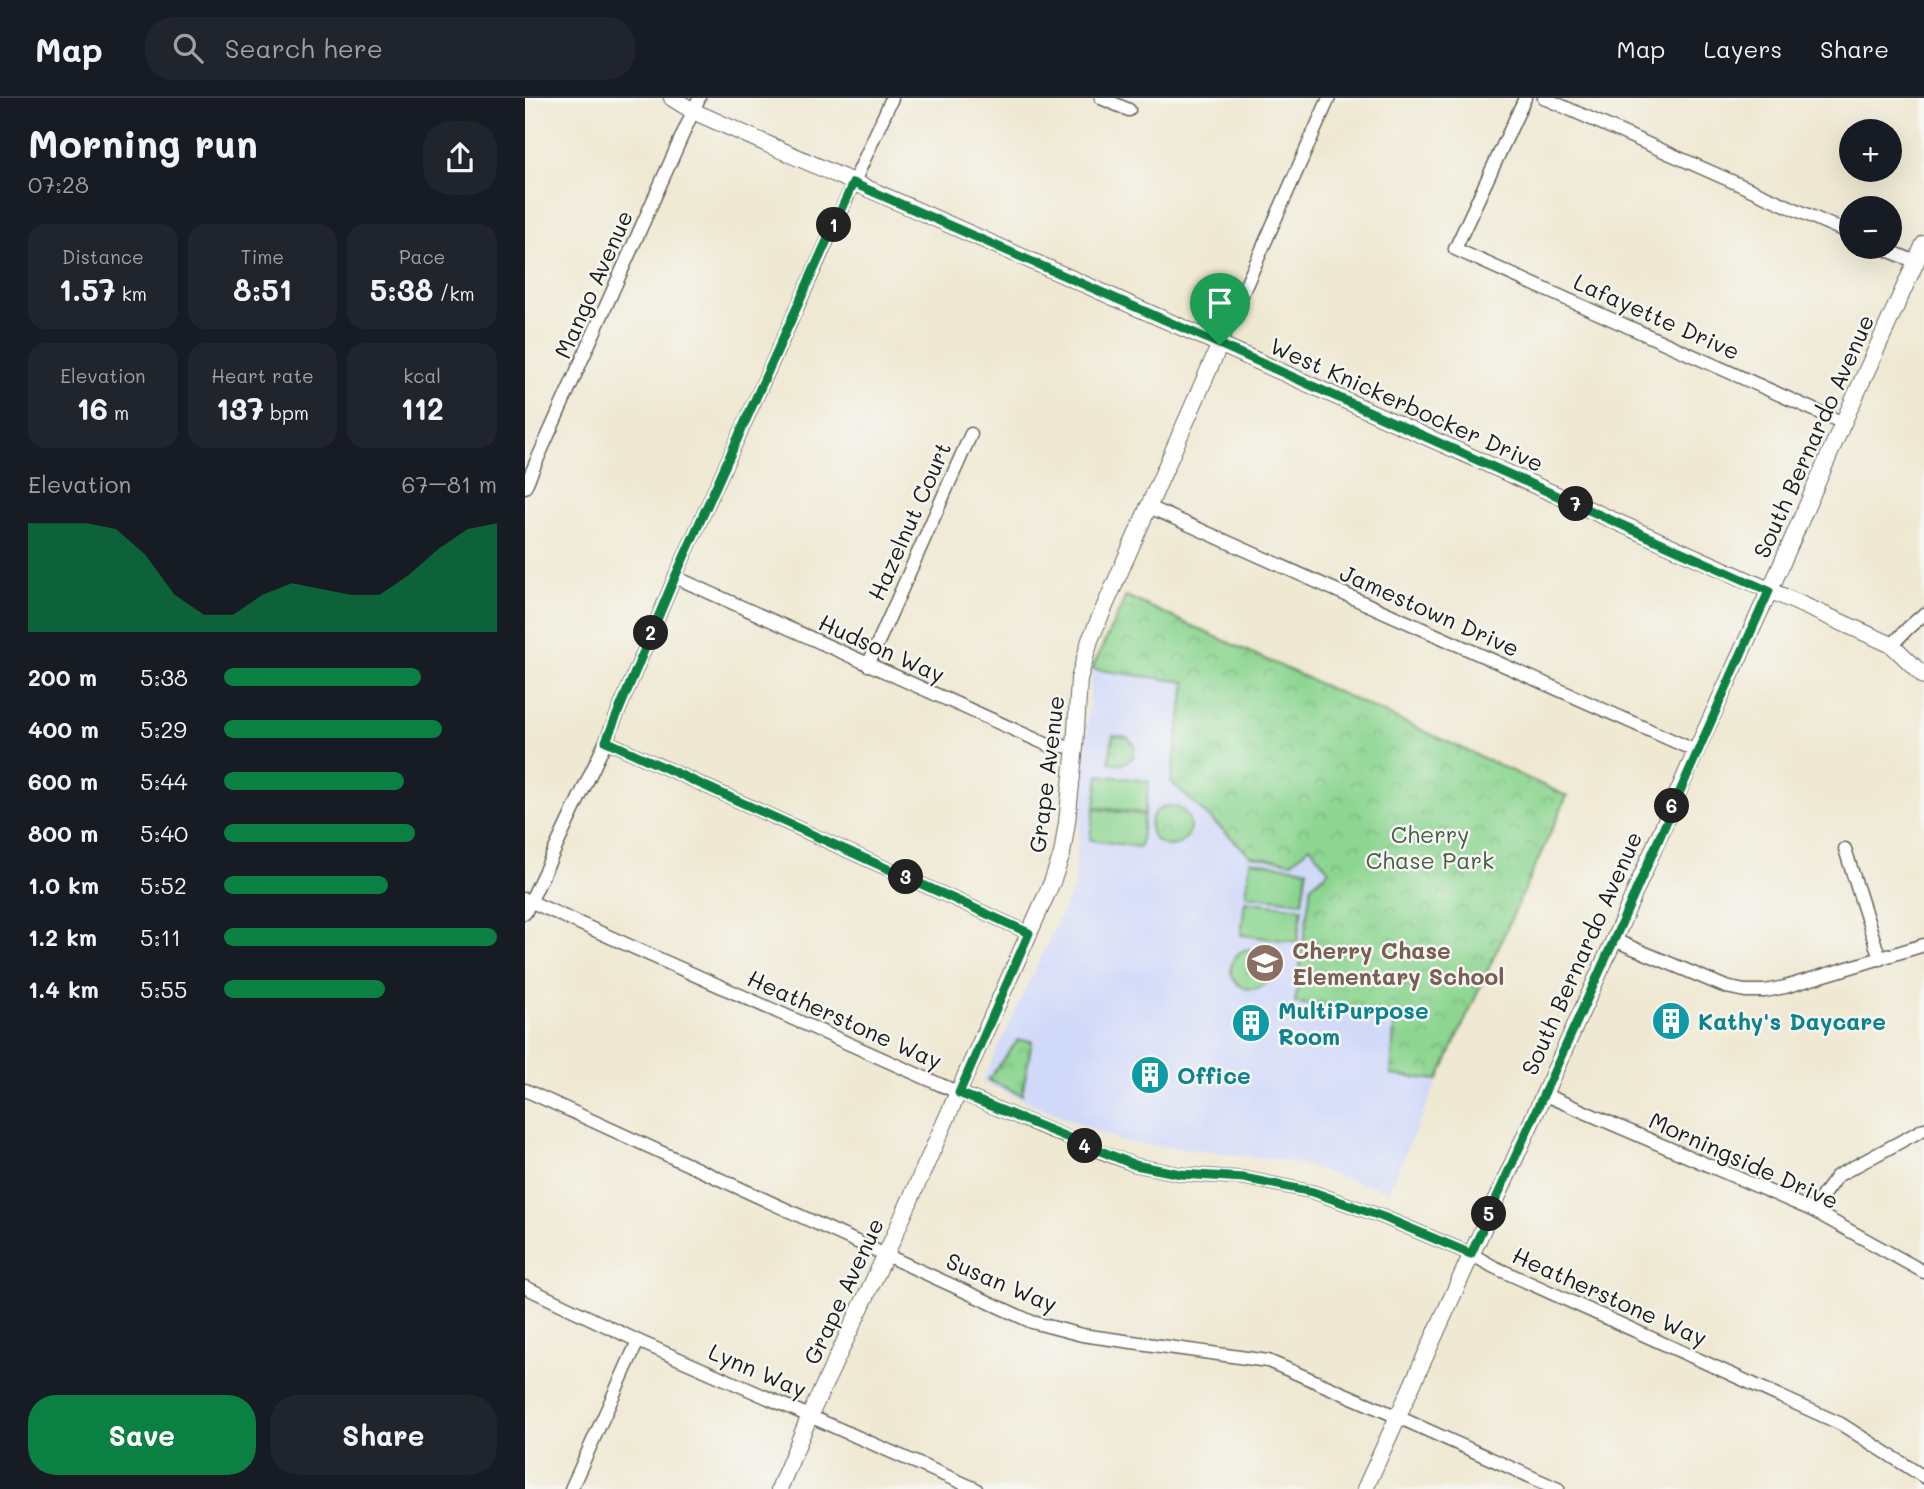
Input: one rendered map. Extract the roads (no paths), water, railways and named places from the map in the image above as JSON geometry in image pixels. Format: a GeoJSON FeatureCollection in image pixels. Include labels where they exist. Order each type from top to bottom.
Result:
{"type":"FeatureCollection","features":[{"type":"Feature","properties":{"kind":"street","name":"West Knickerbocker Drive"},"geometry":{"type":"LineString","coordinates":[[672,98],[696,105],[853,183],[1892,645],[1924,676]]}},
{"type":"Feature","properties":{"kind":"street"},"geometry":{"type":"LineString","coordinates":[[527,904],[606,741],[675,577],[892,98]]}},
{"type":"Feature","properties":{"kind":"street"},"geometry":{"type":"LineString","coordinates":[[1101,98],[1129,110]]}},
{"type":"Feature","properties":{"kind":"street","name":"Grape Avenue"},"geometry":{"type":"LineString","coordinates":[[779,1489],[1052,882],[1062,854],[1075,747],[1079,679],[1090,640],[1329,98]]}},
{"type":"Feature","properties":{"kind":"street","name":"Lafayette Drive"},"geometry":{"type":"LineString","coordinates":[[1525,98],[1455,249],[1843,423]]}},
{"type":"Feature","properties":{"kind":"street"},"geometry":{"type":"LineString","coordinates":[[1543,98],[1839,229]]}},
{"type":"Feature","properties":{"kind":"street","name":"Mango Avenue"},"geometry":{"type":"LineString","coordinates":[[525,487],[696,105]]}},
{"type":"Feature","properties":{"kind":"street","name":"South Bernardo Avenue"},"geometry":{"type":"LineString","coordinates":[[1365,1489],[1614,940],[1924,244]]}},
{"type":"Feature","properties":{"kind":"street"},"geometry":{"type":"LineString","coordinates":[[1902,256],[1916,262]]}},
{"type":"Feature","properties":{"kind":"street","name":"Hazelnut Court"},"geometry":{"type":"LineString","coordinates":[[868,664],[971,433]]}},
{"type":"Feature","properties":{"kind":"street","name":"Jamestown Drive"},"geometry":{"type":"LineString","coordinates":[[1147,506],[1696,751]]}},
{"type":"Feature","properties":{"kind":"street","name":"Hudson Way"},"geometry":{"type":"LineString","coordinates":[[675,577],[1048,745],[1075,747]]}},
{"type":"Feature","properties":{"kind":"street"},"geometry":{"type":"LineString","coordinates":[[1892,645],[1924,614]]}},
{"type":"Feature","properties":{"kind":"street"},"geometry":{"type":"LineString","coordinates":[[606,741],[1029,933]]}},
{"type":"Feature","properties":{"kind":"street"},"geometry":{"type":"LineString","coordinates":[[1845,849],[1880,958]]}},
{"type":"Feature","properties":{"kind":"street","name":"Heatherstone Way"},"geometry":{"type":"LineString","coordinates":[[527,904],[959,1093],[1135,1165],[1181,1174],[1244,1178],[1313,1192],[1383,1217],[1471,1254],[1494,1267],[1841,1424],[1924,1477]]}},
{"type":"Feature","properties":{"kind":"street"},"geometry":{"type":"LineString","coordinates":[[1614,940],[1707,980],[1745,991],[1785,987],[1924,945]]}},
{"type":"Feature","properties":{"kind":"street","name":"Susan Way"},"geometry":{"type":"LineString","coordinates":[[525,1090],[1032,1322],[1082,1335],[1268,1361],[1558,1489]]}},
{"type":"Feature","properties":{"kind":"street","name":"Morningside Drive"},"geometry":{"type":"LineString","coordinates":[[1543,1094],[1812,1210],[1924,1272]]}},
{"type":"Feature","properties":{"kind":"street"},"geometry":{"type":"LineString","coordinates":[[1812,1210],[1837,1175],[1924,1129]]}},
{"type":"Feature","properties":{"kind":"street","name":"Lynn Way"},"geometry":{"type":"LineString","coordinates":[[525,1287],[638,1341],[976,1489]]}},
{"type":"Feature","properties":{"kind":"street"},"geometry":{"type":"LineString","coordinates":[[571,1489],[638,1341]]}},
{"type":"Feature","properties":{"kind":"place","name":"Cherry Chase Elementary School"},"geometry":{"type":"Point","coordinates":[1265,963]}},
{"type":"Feature","properties":{"kind":"place","name":"Kathy's Daycare"},"geometry":{"type":"Point","coordinates":[1671,1021]}},
{"type":"Feature","properties":{"kind":"place","name":"MultiPurpose Room"},"geometry":{"type":"Point","coordinates":[1251,1023]}},
{"type":"Feature","properties":{"kind":"place","name":"Office"},"geometry":{"type":"Point","coordinates":[1150,1075]}},
{"type":"Feature","properties":{"kind":"park label","name":"Cherry Chase Park"},"geometry":{"type":"Point","coordinates":[1430,847]}}]}
